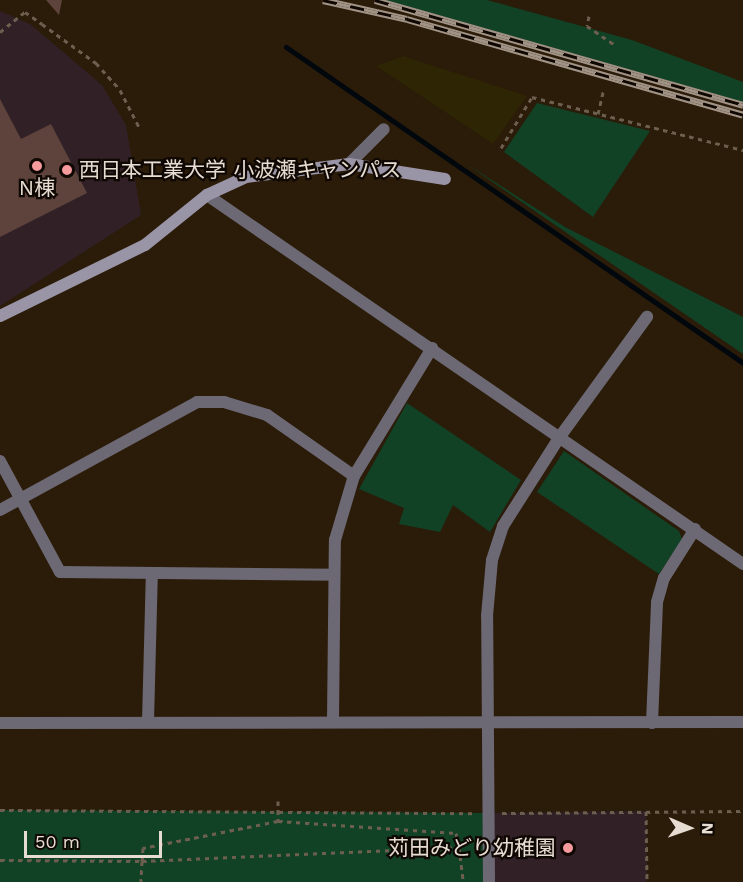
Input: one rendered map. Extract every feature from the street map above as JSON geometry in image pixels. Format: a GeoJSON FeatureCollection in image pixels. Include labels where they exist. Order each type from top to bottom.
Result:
{"type":"FeatureCollection","features":[{"type":"Feature","properties":{"kind":"street"},"geometry":{"type":"LineString","coordinates":[[349,164],[384,129]]}},
{"type":"Feature","properties":{"kind":"street"},"geometry":{"type":"LineString","coordinates":[[0,316],[146,245],[207,195],[246,177],[349,164],[445,179]]}},
{"type":"Feature","properties":{"kind":"street"},"geometry":{"type":"LineString","coordinates":[[207,195],[743,564]]}},
{"type":"Feature","properties":{"kind":"street"},"geometry":{"type":"LineString","coordinates":[[489,882],[490,722],[487,616],[492,560],[503,526],[559,438],[647,317]]}},
{"type":"Feature","properties":{"kind":"street"},"geometry":{"type":"LineString","coordinates":[[333,720],[335,540],[354,476],[432,348]]}},
{"type":"Feature","properties":{"kind":"street"},"geometry":{"type":"LineString","coordinates":[[0,510],[21,496],[196,402],[224,402],[267,415],[354,476]]}},
{"type":"Feature","properties":{"kind":"street"},"geometry":{"type":"LineString","coordinates":[[0,461],[21,496],[60,572],[334,575]]}},
{"type":"Feature","properties":{"kind":"street"},"geometry":{"type":"LineString","coordinates":[[652,723],[657,602],[664,578],[695,529]]}},
{"type":"Feature","properties":{"kind":"street"},"geometry":{"type":"LineString","coordinates":[[148,721],[152,573]]}},
{"type":"Feature","properties":{"kind":"street"},"geometry":{"type":"LineString","coordinates":[[0,723],[333,720],[743,722]]}},
{"type":"Feature","properties":{"kind":"path"},"geometry":{"type":"LineString","coordinates":[[0,32],[25,12],[96,63],[120,90],[139,127]]}},
{"type":"Feature","properties":{"kind":"path"},"geometry":{"type":"LineString","coordinates":[[589,16],[587,26],[614,44]]}},
{"type":"Feature","properties":{"kind":"path"},"geometry":{"type":"LineString","coordinates":[[598,114],[604,89]]}},
{"type":"Feature","properties":{"kind":"path"},"geometry":{"type":"LineString","coordinates":[[501,148],[532,97],[743,150]]}},
{"type":"Feature","properties":{"kind":"path"},"geometry":{"type":"LineString","coordinates":[[278,801],[278,821]]}},
{"type":"Feature","properties":{"kind":"path"},"geometry":{"type":"LineString","coordinates":[[0,810],[489,813],[743,811]]}},
{"type":"Feature","properties":{"kind":"path"},"geometry":{"type":"LineString","coordinates":[[646,811],[647,882]]}},
{"type":"Feature","properties":{"kind":"path"},"geometry":{"type":"LineString","coordinates":[[141,882],[143,849],[278,821],[456,833],[463,882]]}},
{"type":"Feature","properties":{"kind":"path"},"geometry":{"type":"LineString","coordinates":[[0,860],[142,861],[459,846]]}},
{"type":"Feature","properties":{"kind":"shaded area","name":"西日本工業大学 小波瀬キャンパス"},"geometry":{"type":"Polygon","coordinates":[[[0,11],[30,24],[102,85],[126,125],[141,215],[0,306],[0,11]]]}},
{"type":"Feature","properties":{"kind":"shaded area","name":"苅田みどり幼稚園"},"geometry":{"type":"Polygon","coordinates":[[[646,811],[647,882],[489,882],[489,813],[646,811]]]}},
{"type":"Feature","properties":{"kind":"green space"},"geometry":{"type":"Polygon","coordinates":[[[385,0],[487,0],[632,40],[743,82],[743,102],[385,0]]]}},
{"type":"Feature","properties":{"kind":"green space"},"geometry":{"type":"Polygon","coordinates":[[[537,103],[650,131],[593,217],[504,152],[537,103]]]}},
{"type":"Feature","properties":{"kind":"green space"},"geometry":{"type":"Polygon","coordinates":[[[465,163],[565,227],[743,317],[743,354],[465,163]]]}},
{"type":"Feature","properties":{"kind":"green space"},"geometry":{"type":"Polygon","coordinates":[[[407,403],[521,480],[490,532],[453,505],[440,532],[399,524],[404,508],[359,489],[407,403]]]}},
{"type":"Feature","properties":{"kind":"green space"},"geometry":{"type":"Polygon","coordinates":[[[564,451],[679,531],[682,539],[659,574],[537,492],[564,451]]]}},
{"type":"Feature","properties":{"kind":"green space"},"geometry":{"type":"Polygon","coordinates":[[[0,810],[489,813],[489,882],[0,882],[0,810]]]}},
{"type":"Feature","properties":{"kind":"sand"},"geometry":{"type":"Polygon","coordinates":[[[403,56],[527,96],[493,144],[376,66],[403,56]]]}},
{"type":"Feature","properties":{"kind":"building"},"geometry":{"type":"Polygon","coordinates":[[[46,0],[62,0],[59,15],[46,0]]]}},
{"type":"Feature","properties":{"kind":"building","name":"N棟"},"geometry":{"type":"Polygon","coordinates":[[[0,99],[21,139],[51,124],[87,193],[0,237],[0,99]]]}},
{"type":"Feature","properties":{"kind":"waterway"},"geometry":{"type":"LineString","coordinates":[[286,47],[743,363]]}},
{"type":"Feature","properties":{"kind":"railway"},"geometry":{"type":"LineString","coordinates":[[323,0],[407,19],[743,115]]}},
{"type":"Feature","properties":{"kind":"railway"},"geometry":{"type":"LineString","coordinates":[[375,0],[743,105]]}},
{"type":"Feature","properties":{"kind":"place","name":"N棟"},"geometry":{"type":"Point","coordinates":[37,166]}},
{"type":"Feature","properties":{"kind":"place","name":"西日本工業大学 小波瀬キャンパス"},"geometry":{"type":"Point","coordinates":[67,170]}},
{"type":"Feature","properties":{"kind":"place","name":"苅田みどり幼稚園"},"geometry":{"type":"Point","coordinates":[568,848]}}]}
